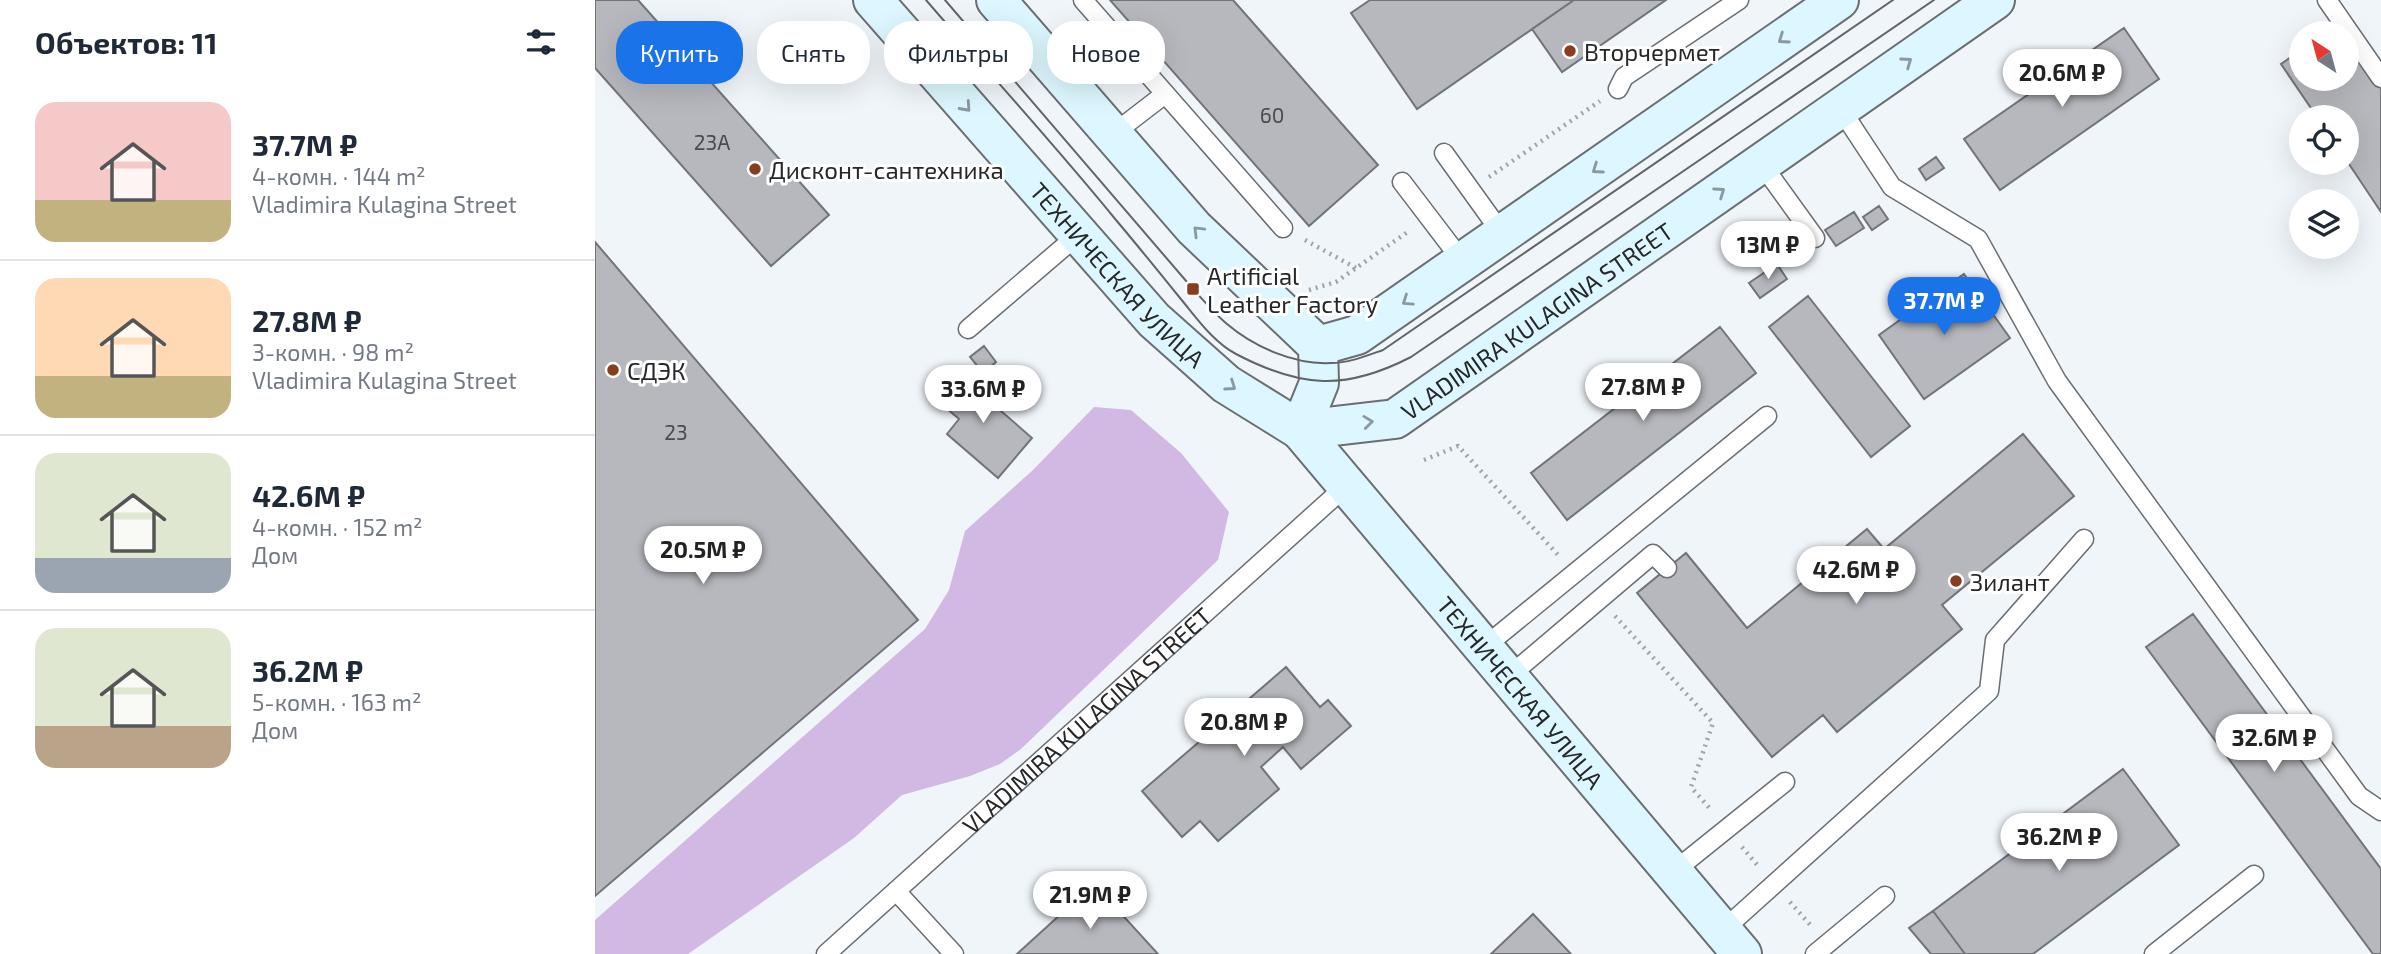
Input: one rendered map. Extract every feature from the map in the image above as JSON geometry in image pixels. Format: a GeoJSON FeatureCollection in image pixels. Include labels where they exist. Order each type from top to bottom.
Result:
{"type":"FeatureCollection","features":[{"type":"Feature","properties":{"kind":"main road","name":"ТЕХНИЧЕСКАЯ УЛИЦА"},"geometry":{"type":"LineString","coordinates":[[873,0],[1154,320],[1226,384],[1300,429],[1732,942]]}},
{"type":"Feature","properties":{"kind":"main road"},"geometry":{"type":"LineString","coordinates":[[996,0],[1194,228],[1318,346],[1319,383],[1300,429]]}},
{"type":"Feature","properties":{"kind":"main road"},"geometry":{"type":"LineString","coordinates":[[1318,346],[1357,335],[1839,0]]}},
{"type":"Feature","properties":{"kind":"main road","name":"VLADIMIRA KULAGINA STREET"},"geometry":{"type":"LineString","coordinates":[[1300,429],[1395,419],[1995,0]]}},
{"type":"Feature","properties":{"kind":"lane"},"geometry":{"type":"LineString","coordinates":[[1083,0],[1283,228]]}},
{"type":"Feature","properties":{"kind":"lane"},"geometry":{"type":"LineString","coordinates":[[1618,89],[1624,77],[1739,0]]}},
{"type":"Feature","properties":{"kind":"lane"},"geometry":{"type":"LineString","coordinates":[[2329,0],[2381,78]]}},
{"type":"Feature","properties":{"kind":"lane"},"geometry":{"type":"LineString","coordinates":[[1113,134],[1165,94]]}},
{"type":"Feature","properties":{"kind":"lane"},"geometry":{"type":"LineString","coordinates":[[1840,108],[1892,187],[1978,239],[2065,392],[2359,796],[2381,811]]}},
{"type":"Feature","properties":{"kind":"lane"},"geometry":{"type":"LineString","coordinates":[[1444,153],[1503,235]]}},
{"type":"Feature","properties":{"kind":"lane"},"geometry":{"type":"LineString","coordinates":[[1761,163],[1815,238]]}},
{"type":"Feature","properties":{"kind":"lane"},"geometry":{"type":"LineString","coordinates":[[1402,182],[1463,262]]}},
{"type":"Feature","properties":{"kind":"lane"},"geometry":{"type":"LineString","coordinates":[[968,329],[1079,234]]}},
{"type":"Feature","properties":{"kind":"lane"},"geometry":{"type":"LineString","coordinates":[[1483,648],[1767,416]]}},
{"type":"Feature","properties":{"kind":"lane","name":"VLADIMIRA KULAGINA STREET"},"geometry":{"type":"LineString","coordinates":[[826,954],[1346,486]]}},
{"type":"Feature","properties":{"kind":"lane"},"geometry":{"type":"LineString","coordinates":[[1732,942],[1774,884],[1989,691],[1995,640],[2084,539]]}},
{"type":"Feature","properties":{"kind":"lane"},"geometry":{"type":"LineString","coordinates":[[1508,677],[1653,554],[1667,568]]}},
{"type":"Feature","properties":{"kind":"lane"},"geometry":{"type":"LineString","coordinates":[[1673,872],[1785,782]]}},
{"type":"Feature","properties":{"kind":"lane"},"geometry":{"type":"LineString","coordinates":[[2154,954],[2254,875]]}},
{"type":"Feature","properties":{"kind":"lane"},"geometry":{"type":"LineString","coordinates":[[896,891],[954,954]]}},
{"type":"Feature","properties":{"kind":"lane"},"geometry":{"type":"LineString","coordinates":[[1821,949],[1885,896]]}},
{"type":"Feature","properties":{"kind":"path"},"geometry":{"type":"LineString","coordinates":[[1283,228],[1356,268]]}},
{"type":"Feature","properties":{"kind":"path"},"geometry":{"type":"LineString","coordinates":[[1424,460],[1458,446],[1575,573]]}},
{"type":"Feature","properties":{"kind":"path"},"geometry":{"type":"LineString","coordinates":[[1600,600],[1713,723],[1691,787],[1774,884],[1821,949]]}},
{"type":"Feature","properties":{"kind":"shaded area"},"geometry":{"type":"Polygon","coordinates":[[[1094,407],[1131,410],[1181,453],[1229,512],[1218,560],[1021,749],[1000,764],[970,776],[902,795],[854,838],[688,954],[595,954],[595,920],[925,629],[949,590],[965,531],[1033,470],[1094,407]]]}},
{"type":"Feature","properties":{"kind":"building"},"geometry":{"type":"Polygon","coordinates":[[[595,0],[638,0],[657,21],[616,21],[616,84],[713,84],[829,215],[771,266],[595,68],[595,0]]]}},
{"type":"Feature","properties":{"kind":"building"},"geometry":{"type":"Polygon","coordinates":[[[1110,0],[1233,0],[1378,165],[1309,226],[1165,62],[1165,21],[1128,21],[1110,0]]]}},
{"type":"Feature","properties":{"kind":"building"},"geometry":{"type":"Polygon","coordinates":[[[1370,0],[1574,0],[1417,109],[1351,13],[1370,0]]]}},
{"type":"Feature","properties":{"kind":"building","name":"Вторчермет"},"geometry":{"type":"Polygon","coordinates":[[[1574,0],[1666,0],[1562,72],[1532,29],[1574,0]]]}},
{"type":"Feature","properties":{"kind":"building"},"geometry":{"type":"Polygon","coordinates":[[[2124,28],[2159,79],[2000,190],[1964,139],[2124,28]]]}},
{"type":"Feature","properties":{"kind":"building"},"geometry":{"type":"Polygon","coordinates":[[[2359,52],[2381,85],[2381,212],[2356,175],[2359,175],[2359,105],[2309,105],[2299,91],[2359,91],[2359,52]]]}},
{"type":"Feature","properties":{"kind":"building"},"geometry":{"type":"Polygon","coordinates":[[[2289,58],[2289,76],[2281,64],[2289,58]]]}},
{"type":"Feature","properties":{"kind":"building"},"geometry":{"type":"Polygon","coordinates":[[[1936,157],[1944,168],[1926,180],[1919,169],[1936,157]]]}},
{"type":"Feature","properties":{"kind":"building"},"geometry":{"type":"Polygon","coordinates":[[[1879,206],[1888,219],[1872,230],[1863,217],[1879,206]]]}},
{"type":"Feature","properties":{"kind":"building"},"geometry":{"type":"Polygon","coordinates":[[[1854,212],[1864,228],[1836,246],[1825,230],[1854,212]]]}},
{"type":"Feature","properties":{"kind":"building"},"geometry":{"type":"Polygon","coordinates":[[[595,242],[918,620],[595,896],[595,242]]]}},
{"type":"Feature","properties":{"kind":"building"},"geometry":{"type":"Polygon","coordinates":[[[1777,264],[1787,279],[1760,298],[1749,283],[1777,264]]]}},
{"type":"Feature","properties":{"kind":"building"},"geometry":{"type":"Polygon","coordinates":[[[1964,274],[2010,338],[1924,399],[1879,335],[1964,274]]]}},
{"type":"Feature","properties":{"kind":"building"},"geometry":{"type":"Polygon","coordinates":[[[1808,296],[1910,426],[1871,457],[1769,327],[1808,296]]]}},
{"type":"Feature","properties":{"kind":"building"},"geometry":{"type":"Polygon","coordinates":[[[1720,327],[1756,373],[1567,520],[1531,473],[1720,327]]]}},
{"type":"Feature","properties":{"kind":"building"},"geometry":{"type":"Polygon","coordinates":[[[984,346],[996,362],[983,373],[970,357],[984,346]]]}},
{"type":"Feature","properties":{"kind":"building"},"geometry":{"type":"Polygon","coordinates":[[[969,367],[993,388],[985,397],[1032,438],[998,478],[947,434],[959,419],[939,402],[969,367]]]}},
{"type":"Feature","properties":{"kind":"building"},"geometry":{"type":"Polygon","coordinates":[[[2023,434],[2074,496],[1942,605],[1962,629],[1837,732],[1823,715],[1772,757],[1637,593],[1686,553],[1747,628],[1867,529],[1884,549],[2023,434]]]}},
{"type":"Feature","properties":{"kind":"building"},"geometry":{"type":"Polygon","coordinates":[[[2193,614],[2381,869],[2381,954],[2373,954],[2146,647],[2193,614]]]}},
{"type":"Feature","properties":{"kind":"building"},"geometry":{"type":"Polygon","coordinates":[[[1286,667],[1320,707],[1328,700],[1351,726],[1301,769],[1283,747],[1261,767],[1279,789],[1218,841],[1200,821],[1182,837],[1142,791],[1286,667]]]}},
{"type":"Feature","properties":{"kind":"building"},"geometry":{"type":"Polygon","coordinates":[[[2123,769],[2179,845],[2033,954],[1965,954],[1933,911],[2123,769]]]}},
{"type":"Feature","properties":{"kind":"building"},"geometry":{"type":"Polygon","coordinates":[[[1094,884],[1158,954],[1017,954],[1094,884]]]}},
{"type":"Feature","properties":{"kind":"building"},"geometry":{"type":"Polygon","coordinates":[[[1933,911],[1965,954],[1931,954],[1909,928],[1933,911]]]}},
{"type":"Feature","properties":{"kind":"building"},"geometry":{"type":"Polygon","coordinates":[[[1533,914],[1571,954],[1491,954],[1533,914]]]}},
{"type":"Feature","properties":{"kind":"tram line"},"geometry":{"type":"LineString","coordinates":[[926,0],[1069,164],[1212,336],[1236,354],[1281,374],[1323,381],[1365,376],[1411,357],[1934,0]]}},
{"type":"Feature","properties":{"kind":"tram line"},"geometry":{"type":"LineString","coordinates":[[945,0],[1193,289],[1223,320],[1262,347],[1289,358],[1317,363],[1338,363],[1383,350],[1893,0]]}},
{"type":"Feature","properties":{"kind":"place","name":"Вторчермет"},"geometry":{"type":"Point","coordinates":[1570,51]}},
{"type":"Feature","properties":{"kind":"place","name":"Дисконт-сантехника"},"geometry":{"type":"Point","coordinates":[755,169]}},
{"type":"Feature","properties":{"kind":"place","name":"Artificial Leather Factory"},"geometry":{"type":"Point","coordinates":[1193,289]}},
{"type":"Feature","properties":{"kind":"place","name":"СДЭК"},"geometry":{"type":"Point","coordinates":[613,370]}},
{"type":"Feature","properties":{"kind":"place","name":"Зилант"},"geometry":{"type":"Point","coordinates":[1956,581]}}]}
